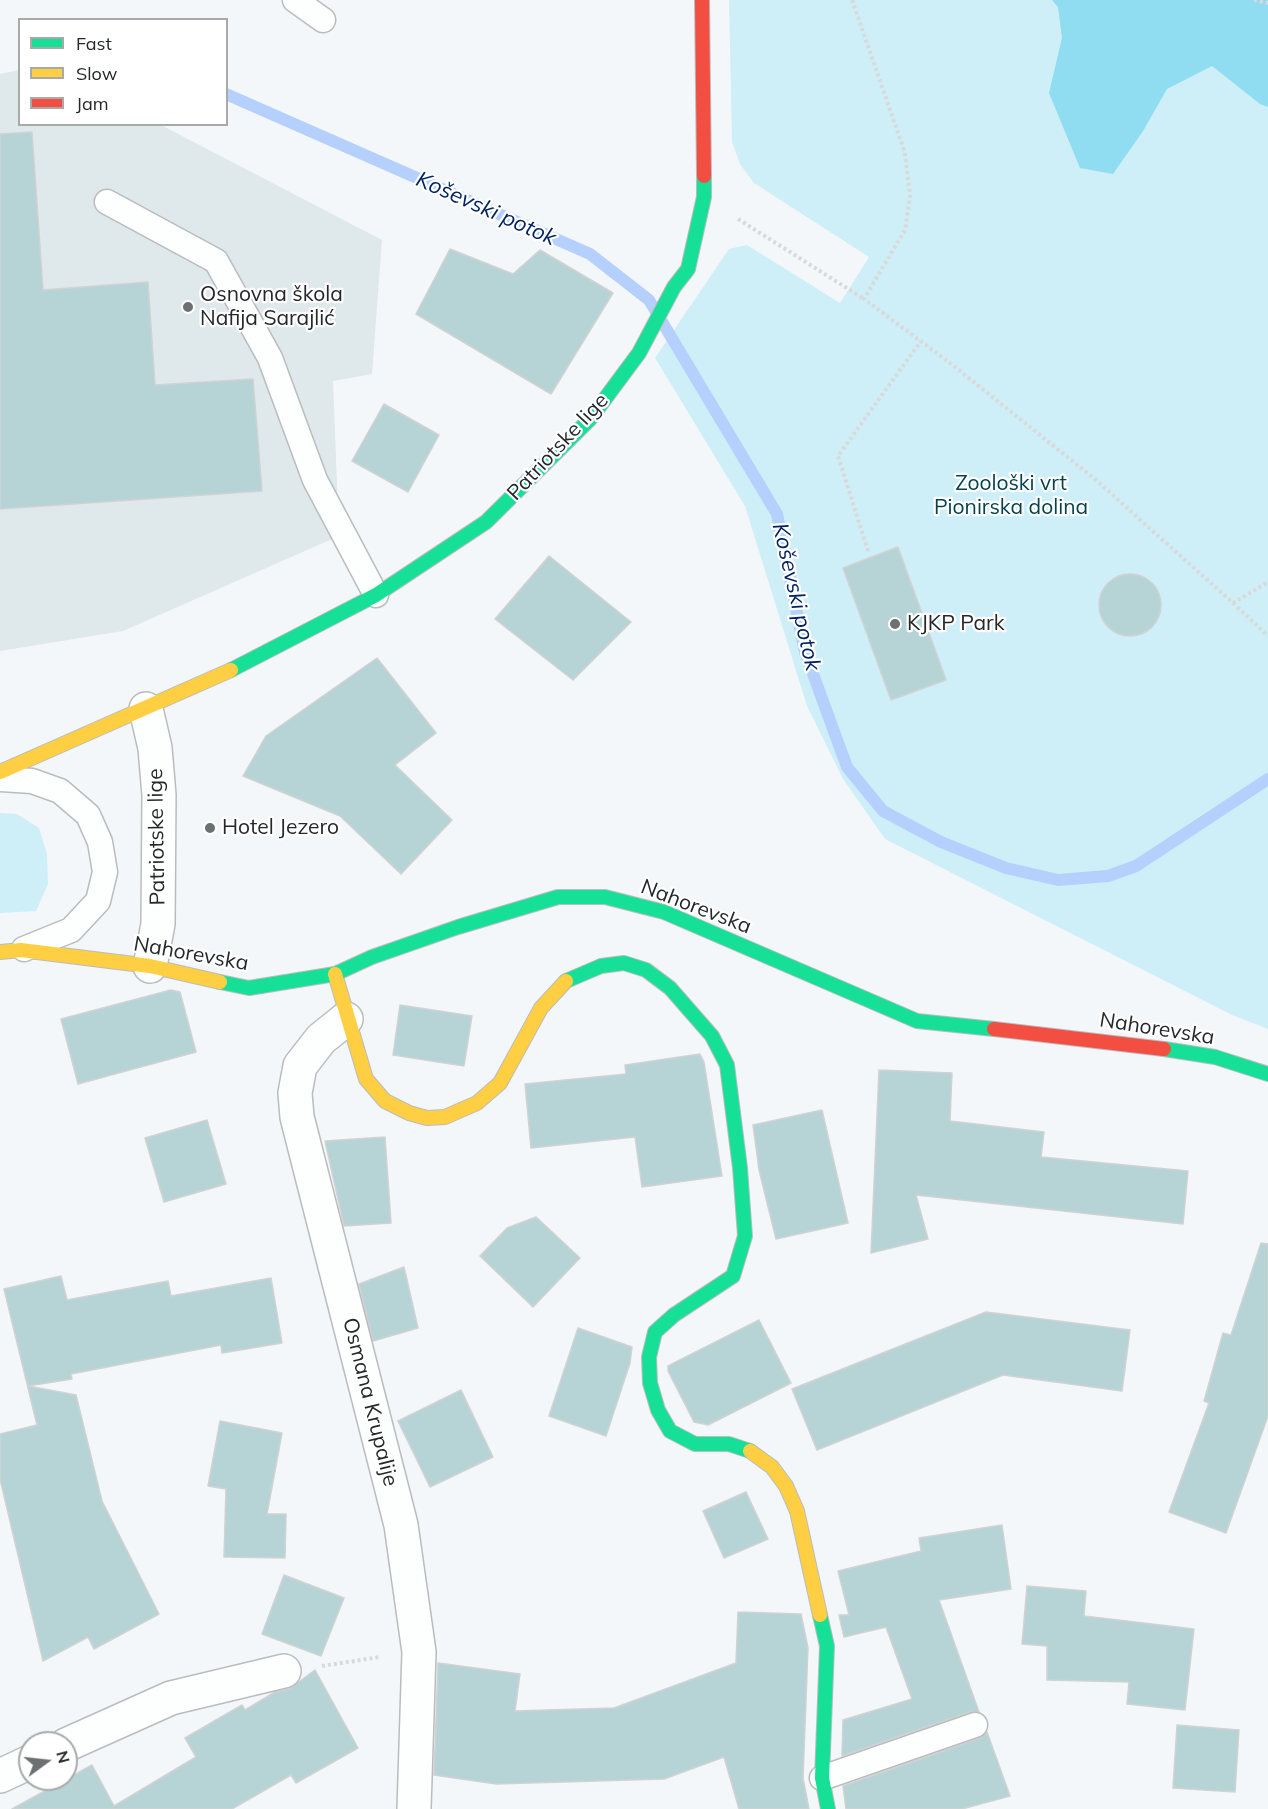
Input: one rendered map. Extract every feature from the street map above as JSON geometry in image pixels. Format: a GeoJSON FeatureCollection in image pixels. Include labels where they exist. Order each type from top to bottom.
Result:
{"type":"FeatureCollection","features":[{"type":"Feature","properties":{"kind":"street","name":"Patriotske lige"},"geometry":{"type":"LineString","coordinates":[[0,772],[38,753],[146,709],[234,669],[376,595],[486,522],[590,419],[639,353],[674,287],[687,269],[704,197],[702,0]]}},
{"type":"Feature","properties":{"kind":"street","name":"Patriotske lige"},"geometry":{"type":"LineString","coordinates":[[146,709],[155,748],[159,795],[158,924],[150,966]]}},
{"type":"Feature","properties":{"kind":"street","name":"Nahorevska"},"geometry":{"type":"LineString","coordinates":[[11,951],[150,966],[249,988],[335,974],[372,957],[458,927],[558,897],[605,897],[664,912],[917,1022],[1137,1045],[1215,1057],[1268,1074]]}},
{"type":"Feature","properties":{"kind":"street"},"geometry":{"type":"LineString","coordinates":[[335,974],[346,1019],[366,1079],[385,1101],[409,1113],[427,1118],[445,1117],[477,1103],[500,1083],[541,1008],[566,981],[601,966],[624,963],[646,970],[670,988],[712,1036],[727,1065],[740,1168],[745,1236],[733,1276],[674,1315],[655,1332],[649,1357],[650,1383],[658,1410],[670,1431],[695,1444],[729,1444],[752,1452],[772,1467],[786,1486],[797,1512],[827,1646],[822,1778],[828,1809]]}},
{"type":"Feature","properties":{"kind":"street","name":"Osmana Krupalije"},"geometry":{"type":"LineString","coordinates":[[346,1019],[321,1039],[300,1066],[295,1093],[297,1117],[401,1525],[419,1652],[414,1809]]}},
{"type":"Feature","properties":{"kind":"street"},"geometry":{"type":"LineString","coordinates":[[78,1740],[171,1698],[284,1671]]}},
{"type":"Feature","properties":{"kind":"street"},"geometry":{"type":"LineString","coordinates":[[0,1776],[18,1768]]}},
{"type":"Feature","properties":{"kind":"lane"},"geometry":{"type":"LineString","coordinates":[[295,0],[323,20]]}},
{"type":"Feature","properties":{"kind":"lane"},"geometry":{"type":"LineString","coordinates":[[107,202],[216,261],[270,358],[315,480],[376,595]]}},
{"type":"Feature","properties":{"kind":"lane"},"geometry":{"type":"LineString","coordinates":[[0,779],[32,781],[60,791],[88,815],[100,842],[105,872],[98,901],[71,930],[11,951]]}},
{"type":"Feature","properties":{"kind":"lane"},"geometry":{"type":"LineString","coordinates":[[822,1778],[975,1725]]}},
{"type":"Feature","properties":{"kind":"path"},"geometry":{"type":"LineString","coordinates":[[852,0],[902,144],[910,196],[905,230],[864,299]]}},
{"type":"Feature","properties":{"kind":"path"},"geometry":{"type":"LineString","coordinates":[[1254,0],[1268,3]]}},
{"type":"Feature","properties":{"kind":"path"},"geometry":{"type":"LineString","coordinates":[[704,197],[864,299],[921,341],[1096,480],[1268,636]]}},
{"type":"Feature","properties":{"kind":"path"},"geometry":{"type":"LineString","coordinates":[[868,551],[838,456],[921,341]]}},
{"type":"Feature","properties":{"kind":"path"},"geometry":{"type":"LineString","coordinates":[[1233,603],[1268,582]]}},
{"type":"Feature","properties":{"kind":"path"},"geometry":{"type":"LineString","coordinates":[[284,1671],[419,1652]]}},
{"type":"Feature","properties":{"kind":"shaded area"},"geometry":{"type":"Polygon","coordinates":[[[1052,0],[1268,0],[1268,107],[1260,104],[1212,66],[1167,89],[1143,131],[1113,174],[1080,168],[1049,93],[1062,38],[1058,7],[1052,0]]]}},
{"type":"Feature","properties":{"kind":"shaded area","name":"Osnovna škola Nafija Sarajlić"},"geometry":{"type":"Polygon","coordinates":[[[18,70],[18,126],[163,126],[382,240],[372,374],[333,381],[339,536],[123,631],[0,651],[0,74],[18,70]]]}},
{"type":"Feature","properties":{"kind":"green space","name":"Zoološki vrt Pionirska dolina"},"geometry":{"type":"Polygon","coordinates":[[[729,0],[1268,0],[1268,1029],[1232,1015],[885,839],[843,779],[807,706],[745,506],[655,358],[729,249],[747,245],[840,303],[869,257],[754,183],[740,164],[732,142],[729,0]]]}},
{"type":"Feature","properties":{"kind":"green space"},"geometry":{"type":"Polygon","coordinates":[[[0,813],[17,814],[39,828],[47,854],[48,884],[36,911],[0,913],[0,813]]]}},
{"type":"Feature","properties":{"kind":"building"},"geometry":{"type":"Polygon","coordinates":[[[32,132],[43,290],[148,282],[155,385],[253,379],[262,491],[0,509],[0,134],[32,132]]]}},
{"type":"Feature","properties":{"kind":"building"},"geometry":{"type":"Polygon","coordinates":[[[450,249],[513,274],[540,250],[613,293],[551,394],[416,314],[450,249]]]}},
{"type":"Feature","properties":{"kind":"building"},"geometry":{"type":"Polygon","coordinates":[[[384,404],[439,435],[408,492],[352,461],[384,404]]]}},
{"type":"Feature","properties":{"kind":"building","name":"KJKP Park"},"geometry":{"type":"Polygon","coordinates":[[[898,547],[946,680],[891,700],[843,568],[898,547]]]}},
{"type":"Feature","properties":{"kind":"building"},"geometry":{"type":"Polygon","coordinates":[[[549,556],[631,622],[573,680],[495,619],[549,556]]]}},
{"type":"Feature","properties":{"kind":"building"},"geometry":{"type":"Polygon","coordinates":[[[1124,574],[1136,574],[1152,583],[1159,593],[1161,605],[1159,617],[1152,627],[1136,636],[1124,636],[1113,631],[1104,622],[1099,611],[1099,599],[1104,588],[1113,579],[1124,574]]]}},
{"type":"Feature","properties":{"kind":"building"},"geometry":{"type":"Polygon","coordinates":[[[377,658],[436,733],[395,765],[452,820],[401,874],[340,816],[243,776],[266,736],[377,658]]]}},
{"type":"Feature","properties":{"kind":"building"},"geometry":{"type":"Polygon","coordinates":[[[171,990],[180,992],[196,1052],[78,1084],[61,1019],[171,990]]]}},
{"type":"Feature","properties":{"kind":"building"},"geometry":{"type":"Polygon","coordinates":[[[400,1005],[472,1016],[464,1066],[393,1055],[400,1005]]]}},
{"type":"Feature","properties":{"kind":"building"},"geometry":{"type":"Polygon","coordinates":[[[700,1054],[704,1062],[722,1176],[642,1187],[635,1137],[531,1148],[525,1084],[626,1074],[625,1065],[700,1054]]]}},
{"type":"Feature","properties":{"kind":"building"},"geometry":{"type":"Polygon","coordinates":[[[879,1070],[952,1073],[950,1121],[1044,1132],[1041,1157],[1188,1171],[1183,1224],[916,1195],[928,1239],[871,1253],[879,1070]]]}},
{"type":"Feature","properties":{"kind":"building"},"geometry":{"type":"Polygon","coordinates":[[[822,1110],[848,1223],[776,1239],[759,1170],[753,1125],[822,1110]]]}},
{"type":"Feature","properties":{"kind":"building"},"geometry":{"type":"Polygon","coordinates":[[[207,1120],[226,1184],[164,1202],[145,1138],[207,1120]]]}},
{"type":"Feature","properties":{"kind":"building"},"geometry":{"type":"Polygon","coordinates":[[[385,1137],[391,1223],[344,1226],[325,1141],[385,1137]]]}},
{"type":"Feature","properties":{"kind":"building"},"geometry":{"type":"Polygon","coordinates":[[[536,1217],[580,1258],[533,1307],[480,1256],[507,1228],[536,1217]]]}},
{"type":"Feature","properties":{"kind":"building"},"geometry":{"type":"Polygon","coordinates":[[[1261,1243],[1268,1244],[1268,1416],[1226,1533],[1169,1512],[1209,1403],[1204,1401],[1223,1333],[1231,1335],[1261,1243]]]}},
{"type":"Feature","properties":{"kind":"building"},"geometry":{"type":"Polygon","coordinates":[[[404,1267],[418,1328],[373,1341],[359,1284],[404,1267]]]}},
{"type":"Feature","properties":{"kind":"building"},"geometry":{"type":"Polygon","coordinates":[[[61,1276],[67,1300],[168,1281],[171,1296],[271,1278],[282,1343],[222,1353],[221,1345],[71,1374],[72,1379],[28,1386],[76,1395],[102,1501],[159,1614],[94,1649],[88,1637],[43,1661],[0,1479],[0,1434],[37,1425],[4,1289],[61,1276]]]}},
{"type":"Feature","properties":{"kind":"building"},"geometry":{"type":"Polygon","coordinates":[[[986,1312],[1130,1330],[1122,1391],[1003,1375],[817,1450],[792,1389],[986,1312]]]}},
{"type":"Feature","properties":{"kind":"building"},"geometry":{"type":"Polygon","coordinates":[[[759,1320],[791,1383],[708,1425],[694,1422],[668,1371],[668,1366],[759,1320]]]}},
{"type":"Feature","properties":{"kind":"building"},"geometry":{"type":"Polygon","coordinates":[[[578,1328],[632,1347],[630,1363],[606,1436],[549,1416],[578,1328]]]}},
{"type":"Feature","properties":{"kind":"building"},"geometry":{"type":"Polygon","coordinates":[[[461,1390],[493,1457],[430,1487],[398,1421],[461,1390]]]}},
{"type":"Feature","properties":{"kind":"building"},"geometry":{"type":"Polygon","coordinates":[[[220,1421],[282,1433],[267,1514],[286,1514],[285,1558],[224,1557],[226,1489],[208,1486],[220,1421]]]}},
{"type":"Feature","properties":{"kind":"building"},"geometry":{"type":"Polygon","coordinates":[[[746,1492],[768,1539],[724,1558],[703,1511],[746,1492]]]}},
{"type":"Feature","properties":{"kind":"building"},"geometry":{"type":"Polygon","coordinates":[[[1002,1525],[1011,1589],[939,1600],[979,1712],[970,1712],[842,1756],[843,1720],[912,1699],[886,1627],[844,1637],[839,1615],[849,1615],[838,1571],[921,1551],[919,1538],[1002,1525]]]}},
{"type":"Feature","properties":{"kind":"building"},"geometry":{"type":"Polygon","coordinates":[[[284,1575],[344,1598],[321,1656],[262,1634],[284,1575]]]}},
{"type":"Feature","properties":{"kind":"building"},"geometry":{"type":"Polygon","coordinates":[[[1027,1586],[1086,1591],[1084,1616],[1194,1629],[1185,1710],[1127,1704],[1129,1682],[1047,1680],[1047,1646],[1022,1644],[1027,1586]]]}},
{"type":"Feature","properties":{"kind":"building"},"geometry":{"type":"Polygon","coordinates":[[[738,1612],[801,1614],[808,1648],[803,1778],[809,1809],[739,1809],[724,1757],[664,1779],[496,1784],[434,1775],[438,1663],[520,1674],[515,1711],[614,1708],[736,1663],[738,1612]]]}},
{"type":"Feature","properties":{"kind":"building"},"geometry":{"type":"Polygon","coordinates":[[[315,1670],[358,1748],[296,1783],[291,1775],[232,1809],[12,1809],[45,1791],[78,1791],[78,1773],[92,1765],[114,1806],[196,1757],[185,1738],[242,1705],[245,1710],[275,1692],[289,1689],[315,1670]]]}},
{"type":"Feature","properties":{"kind":"building"},"geometry":{"type":"Polygon","coordinates":[[[1177,1725],[1239,1730],[1235,1792],[1173,1788],[1177,1725]]]}},
{"type":"Feature","properties":{"kind":"building"},"geometry":{"type":"Polygon","coordinates":[[[987,1732],[1010,1796],[962,1809],[846,1809],[843,1786],[980,1738],[987,1732]]]}},
{"type":"Feature","properties":{"kind":"waterway","name":"Koševski potok"},"geometry":{"type":"LineString","coordinates":[[228,95],[590,254],[649,300],[777,514],[805,652],[847,767],[883,811],[941,842],[1006,868],[1058,880],[1108,876],[1136,866],[1268,779]]}},
{"type":"Feature","properties":{"kind":"traffic: fast"},"geometry":{"type":"LineString","coordinates":[[231,670],[376,595],[486,522],[590,419],[639,353],[674,287],[688,269],[704,197],[704,176]]}},
{"type":"Feature","properties":{"kind":"traffic: fast"},"geometry":{"type":"LineString","coordinates":[[220,982],[249,988],[335,974],[372,957],[458,927],[558,897],[605,897],[664,912],[917,1021],[994,1029]]}},
{"type":"Feature","properties":{"kind":"traffic: fast"},"geometry":{"type":"LineString","coordinates":[[566,981],[601,966],[624,963],[646,970],[670,988],[712,1036],[727,1065],[740,1168],[745,1236],[733,1276],[674,1315],[655,1332],[649,1357],[650,1383],[658,1410],[670,1431],[695,1444],[729,1444],[750,1451]]}},
{"type":"Feature","properties":{"kind":"traffic: fast"},"geometry":{"type":"LineString","coordinates":[[1164,1049],[1215,1057],[1268,1074]]}},
{"type":"Feature","properties":{"kind":"traffic: fast"},"geometry":{"type":"LineString","coordinates":[[820,1615],[827,1646],[822,1778],[828,1809]]}},
{"type":"Feature","properties":{"kind":"traffic: slow"},"geometry":{"type":"LineString","coordinates":[[0,772],[231,670]]}},
{"type":"Feature","properties":{"kind":"traffic: slow"},"geometry":{"type":"LineString","coordinates":[[0,952],[21,950],[150,966],[220,982]]}},
{"type":"Feature","properties":{"kind":"traffic: slow"},"geometry":{"type":"LineString","coordinates":[[335,974],[366,1079],[385,1101],[409,1113],[427,1118],[445,1117],[477,1103],[500,1083],[541,1008],[566,981]]}},
{"type":"Feature","properties":{"kind":"traffic: slow"},"geometry":{"type":"LineString","coordinates":[[750,1451],[772,1467],[786,1486],[797,1511],[820,1615]]}},
{"type":"Feature","properties":{"kind":"traffic: jam"},"geometry":{"type":"LineString","coordinates":[[702,0],[704,176]]}},
{"type":"Feature","properties":{"kind":"traffic: jam"},"geometry":{"type":"LineString","coordinates":[[994,1029],[1164,1049]]}},
{"type":"Feature","properties":{"kind":"place","name":"Osnovna škola Nafija Sarajlić"},"geometry":{"type":"Point","coordinates":[188,307]}},
{"type":"Feature","properties":{"kind":"place","name":"KJKP Park"},"geometry":{"type":"Point","coordinates":[895,624]}},
{"type":"Feature","properties":{"kind":"place","name":"Hotel Jezero"},"geometry":{"type":"Point","coordinates":[210,828]}}]}
